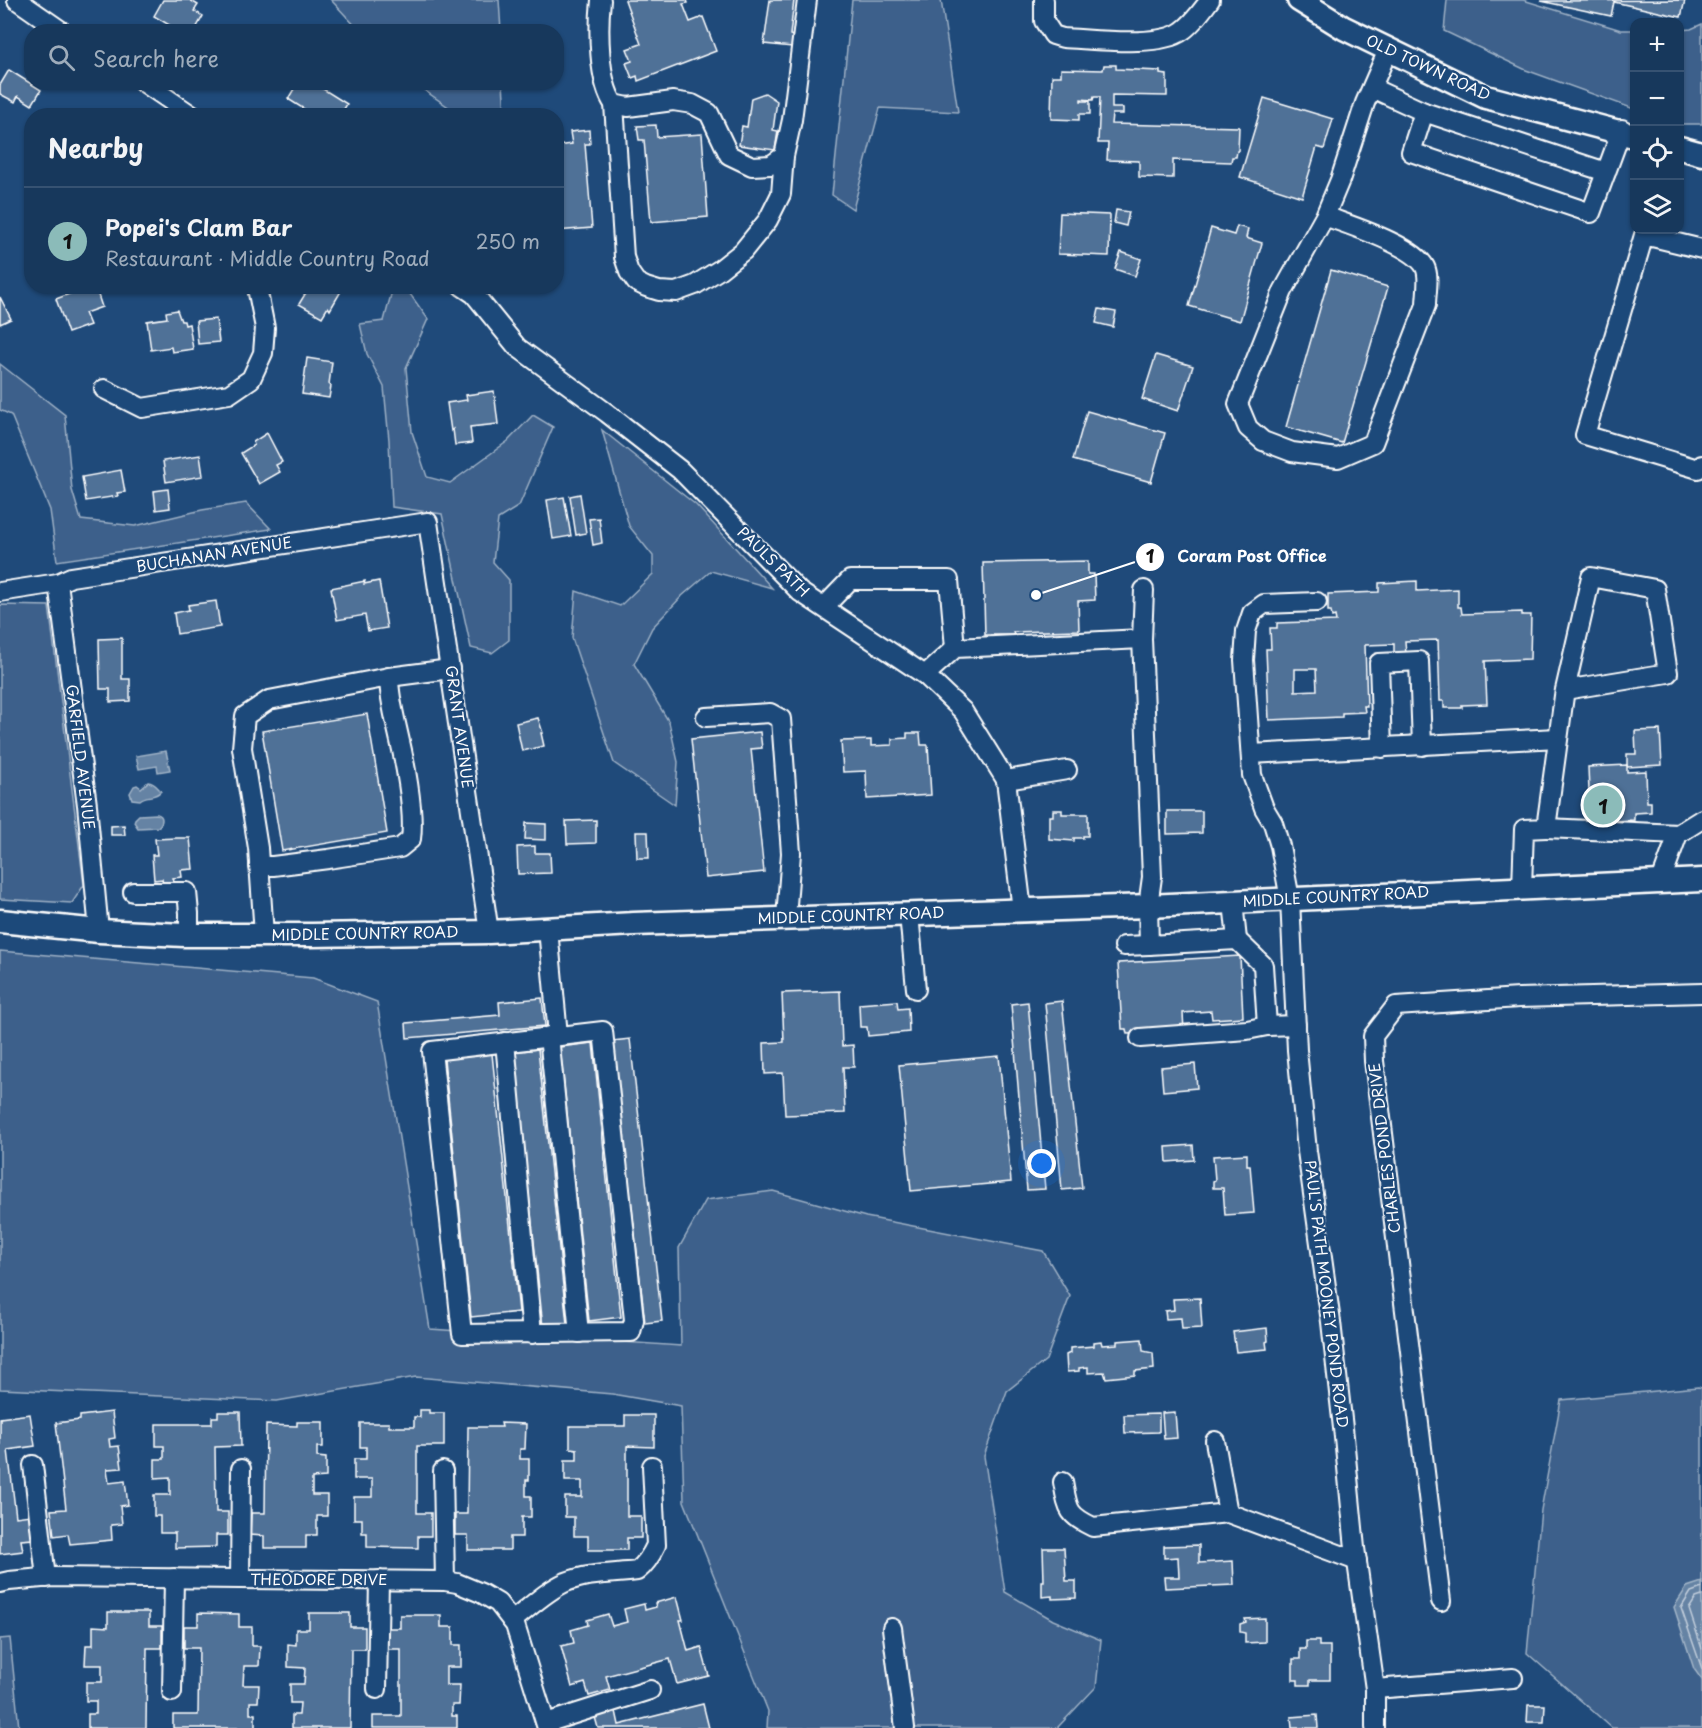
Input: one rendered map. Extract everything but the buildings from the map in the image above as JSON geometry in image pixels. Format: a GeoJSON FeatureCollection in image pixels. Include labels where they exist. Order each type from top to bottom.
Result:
{"type":"FeatureCollection","features":[{"type":"Feature","properties":{"kind":"main road","name":"OLD TOWN ROAD"},"geometry":{"type":"LineString","coordinates":[[1299,0],[1344,28],[1486,97],[1626,132]]}},
{"type":"Feature","properties":{"kind":"main road"},"geometry":{"type":"LineString","coordinates":[[1684,149],[1702,154]]}},
{"type":"Feature","properties":{"kind":"main road","name":"MIDDLE COUNTRY ROAD"},"geometry":{"type":"LineString","coordinates":[[0,921],[99,931],[189,935],[489,932],[786,918],[1148,906],[1702,880]]}},
{"type":"Feature","properties":{"kind":"street"},"geometry":{"type":"LineString","coordinates":[[17,0],[52,24]]}},
{"type":"Feature","properties":{"kind":"street"},"geometry":{"type":"LineString","coordinates":[[601,0],[600,49],[607,95],[614,104],[624,257],[629,272],[636,282],[659,291],[676,292],[695,285],[743,251],[768,220],[782,194],[784,156],[792,120],[807,0]]}},
{"type":"Feature","properties":{"kind":"street"},"geometry":{"type":"LineString","coordinates":[[1044,0],[1044,21],[1053,35],[1063,38],[1146,41],[1168,38],[1183,31],[1210,0]]}},
{"type":"Feature","properties":{"kind":"street"},"geometry":{"type":"LineString","coordinates":[[1325,216],[1401,246],[1425,268],[1427,283],[1426,305],[1373,443],[1338,458],[1292,452],[1263,441],[1248,428],[1238,404],[1283,291],[1325,216],[1340,180],[1371,88],[1388,50]]}},
{"type":"Feature","properties":{"kind":"street"},"geometry":{"type":"LineString","coordinates":[[1371,88],[1424,112],[1606,172]]}},
{"type":"Feature","properties":{"kind":"street"},"geometry":{"type":"LineString","coordinates":[[155,90],[181,108]]}},
{"type":"Feature","properties":{"kind":"street"},"geometry":{"type":"LineString","coordinates":[[614,104],[628,107],[673,102],[692,104],[709,113],[729,155],[752,166],[771,165],[784,156]]}},
{"type":"Feature","properties":{"kind":"street"},"geometry":{"type":"LineString","coordinates":[[1424,112],[1411,152],[1591,213],[1606,172],[1626,132]]}},
{"type":"Feature","properties":{"kind":"street"},"geometry":{"type":"LineString","coordinates":[[1702,249],[1644,235],[1585,435],[1698,469],[1702,465]]}},
{"type":"Feature","properties":{"kind":"street"},"geometry":{"type":"LineString","coordinates":[[104,389],[142,408],[229,394],[251,379],[263,353],[265,328],[258,294]]}},
{"type":"Feature","properties":{"kind":"street","name":"PAULS PATH"},"geometry":{"type":"LineString","coordinates":[[474,294],[517,347],[680,470],[800,592],[925,675],[963,711],[1006,780],[1022,910]]}},
{"type":"Feature","properties":{"kind":"street","name":"BUCHANAN AVENUE"},"geometry":{"type":"LineString","coordinates":[[0,592],[161,562],[428,522]]}},
{"type":"Feature","properties":{"kind":"street","name":"GRANT AVENUE"},"geometry":{"type":"LineString","coordinates":[[428,522],[489,932]]}},
{"type":"Feature","properties":{"kind":"street"},"geometry":{"type":"LineString","coordinates":[[1546,828],[1565,690],[1592,577],[1655,589],[1668,673],[1565,690]]}},
{"type":"Feature","properties":{"kind":"street"},"geometry":{"type":"LineString","coordinates":[[824,607],[850,580],[949,580],[956,648]]}},
{"type":"Feature","properties":{"kind":"street","name":"GARFIELD AVENUE"},"geometry":{"type":"LineString","coordinates":[[58,583],[87,805],[99,931]]}},
{"type":"Feature","properties":{"kind":"street"},"geometry":{"type":"LineString","coordinates":[[1143,590],[1142,639],[1152,877],[1148,906],[1149,945]]}},
{"type":"Feature","properties":{"kind":"street","name":"PAUL'S PATH MOONEY POND ROAD"},"geometry":{"type":"LineString","coordinates":[[1317,602],[1264,604],[1252,613],[1246,631],[1244,660],[1252,775],[1264,808],[1273,823],[1280,846],[1290,899],[1296,1025],[1307,1151],[1331,1322],[1357,1561],[1375,1689],[1375,1728]]}},
{"type":"Feature","properties":{"kind":"street"},"geometry":{"type":"LineString","coordinates":[[925,675],[956,648],[1142,639]]}},
{"type":"Feature","properties":{"kind":"street"},"geometry":{"type":"LineString","coordinates":[[1382,748],[1379,663],[1419,661],[1422,746]]}},
{"type":"Feature","properties":{"kind":"street"},"geometry":{"type":"LineString","coordinates":[[264,935],[258,848],[242,748],[245,716],[269,700],[389,677],[450,669]]}},
{"type":"Feature","properties":{"kind":"street"},"geometry":{"type":"LineString","coordinates":[[259,866],[400,848],[411,839],[409,796],[389,690],[389,677]]}},
{"type":"Feature","properties":{"kind":"street"},"geometry":{"type":"LineString","coordinates":[[706,717],[770,713],[781,719],[791,853],[786,918]]}},
{"type":"Feature","properties":{"kind":"street"},"geometry":{"type":"LineString","coordinates":[[1251,754],[1558,738]]}},
{"type":"Feature","properties":{"kind":"street"},"geometry":{"type":"LineString","coordinates":[[1006,780],[1067,770]]}},
{"type":"Feature","properties":{"kind":"street"},"geometry":{"type":"LineString","coordinates":[[1522,888],[1524,829],[1678,834],[1702,819]]}},
{"type":"Feature","properties":{"kind":"street"},"geometry":{"type":"LineString","coordinates":[[1661,881],[1678,834]]}},
{"type":"Feature","properties":{"kind":"street"},"geometry":{"type":"LineString","coordinates":[[132,892],[187,892],[189,935]]}},
{"type":"Feature","properties":{"kind":"street"},"geometry":{"type":"LineString","coordinates":[[1233,902],[1237,940],[1263,965],[1267,1026]]}},
{"type":"Feature","properties":{"kind":"street"},"geometry":{"type":"LineString","coordinates":[[909,914],[916,989]]}},
{"type":"Feature","properties":{"kind":"street"},"geometry":{"type":"LineString","coordinates":[[548,929],[554,1036],[579,1333]]}},
{"type":"Feature","properties":{"kind":"street"},"geometry":{"type":"LineString","coordinates":[[1124,946],[1237,940]]}},
{"type":"Feature","properties":{"kind":"street","name":"CHARLES POND DRIVE"},"geometry":{"type":"LineString","coordinates":[[1441,1601],[1374,1061],[1373,1036],[1396,1006],[1519,998],[1702,993]]}},
{"type":"Feature","properties":{"kind":"street"},"geometry":{"type":"LineString","coordinates":[[1140,1038],[1296,1025]]}},
{"type":"Feature","properties":{"kind":"street"},"geometry":{"type":"LineString","coordinates":[[603,1031],[634,1320],[631,1332],[462,1334],[432,1051],[554,1036],[603,1031]]}},
{"type":"Feature","properties":{"kind":"street"},"geometry":{"type":"LineString","coordinates":[[505,1042],[532,1334]]}},
{"type":"Feature","properties":{"kind":"street"},"geometry":{"type":"LineString","coordinates":[[1215,1441],[1228,1513]]}},
{"type":"Feature","properties":{"kind":"street"},"geometry":{"type":"LineString","coordinates":[[33,1465],[46,1578]]}},
{"type":"Feature","properties":{"kind":"street"},"geometry":{"type":"LineString","coordinates":[[512,1621],[551,1590],[567,1582],[586,1576],[637,1571],[643,1567],[656,1545],[652,1466]]}},
{"type":"Feature","properties":{"kind":"street"},"geometry":{"type":"LineString","coordinates":[[240,1579],[241,1469]]}},
{"type":"Feature","properties":{"kind":"street"},"geometry":{"type":"LineString","coordinates":[[443,1471],[445,1581]]}},
{"type":"Feature","properties":{"kind":"street"},"geometry":{"type":"LineString","coordinates":[[1063,1482],[1072,1514],[1078,1521],[1093,1527],[1228,1513],[1357,1561]]}},
{"type":"Feature","properties":{"kind":"street","name":"THEODORE DRIVE"},"geometry":{"type":"LineString","coordinates":[[0,1583],[46,1578],[379,1580],[457,1583],[498,1603],[515,1624],[546,1726]]}},
{"type":"Feature","properties":{"kind":"street"},"geometry":{"type":"LineString","coordinates":[[172,1692],[174,1578]]}},
{"type":"Feature","properties":{"kind":"street"},"geometry":{"type":"LineString","coordinates":[[377,1689],[379,1580]]}},
{"type":"Feature","properties":{"kind":"street"},"geometry":{"type":"LineString","coordinates":[[892,1628],[904,1728]]}},
{"type":"Feature","properties":{"kind":"street"},"geometry":{"type":"LineString","coordinates":[[1375,1689],[1513,1678]]}},
{"type":"Feature","properties":{"kind":"street"},"geometry":{"type":"LineString","coordinates":[[546,1726],[650,1690]]}},
{"type":"Feature","properties":{"kind":"shaded area"},"geometry":{"type":"Polygon","coordinates":[[[331,0],[499,0],[501,24],[353,24],[331,0]]]}},
{"type":"Feature","properties":{"kind":"shaded area"},"geometry":{"type":"Polygon","coordinates":[[[852,0],[941,0],[958,112],[880,108],[853,209],[832,195],[852,0]]]}},
{"type":"Feature","properties":{"kind":"shaded area"},"geometry":{"type":"Polygon","coordinates":[[[1447,0],[1523,0],[1621,30],[1630,30],[1630,108],[1526,70],[1444,31],[1447,0]]]}},
{"type":"Feature","properties":{"kind":"shaded area"},"geometry":{"type":"Polygon","coordinates":[[[1702,24],[1702,124],[1684,124],[1684,30],[1702,24]]]}},
{"type":"Feature","properties":{"kind":"shaded area"},"geometry":{"type":"Polygon","coordinates":[[[424,90],[503,90],[505,108],[450,108],[424,90]]]}},
{"type":"Feature","properties":{"kind":"shaded area"},"geometry":{"type":"Polygon","coordinates":[[[391,294],[410,294],[428,319],[406,368],[412,432],[427,477],[450,483],[508,441],[533,415],[553,427],[519,506],[498,519],[493,562],[509,580],[509,640],[492,653],[471,648],[442,514],[392,507],[384,387],[367,354],[360,324],[384,321],[391,294]]]}},
{"type":"Feature","properties":{"kind":"shaded area"},"geometry":{"type":"Polygon","coordinates":[[[0,364],[65,415],[72,490],[81,520],[135,526],[202,510],[246,503],[271,529],[57,561],[50,510],[11,415],[0,410],[0,364]]]}},
{"type":"Feature","properties":{"kind":"shaded area"},"geometry":{"type":"Polygon","coordinates":[[[602,430],[696,505],[772,588],[711,571],[682,596],[652,628],[634,664],[669,722],[678,762],[675,805],[614,763],[572,638],[576,591],[620,606],[653,574],[653,556],[629,526],[602,430]]]}},
{"type":"Feature","properties":{"kind":"shaded area"},"geometry":{"type":"Polygon","coordinates":[[[0,605],[49,606],[84,885],[72,903],[0,899],[0,605]]]}},
{"type":"Feature","properties":{"kind":"shaded area"},"geometry":{"type":"Polygon","coordinates":[[[0,951],[313,978],[377,1002],[430,1329],[681,1346],[679,1248],[706,1200],[773,1191],[866,1217],[1043,1251],[1070,1296],[1046,1360],[1007,1391],[984,1456],[1005,1592],[1053,1620],[1101,1640],[1096,1687],[1057,1728],[767,1728],[768,1711],[684,1501],[681,1406],[612,1394],[416,1377],[277,1401],[0,1389],[0,951]]]}},
{"type":"Feature","properties":{"kind":"shaded area"},"geometry":{"type":"Polygon","coordinates":[[[1702,1388],[1702,1728],[1612,1728],[1527,1653],[1541,1510],[1561,1400],[1702,1388]]]}},
{"type":"Feature","properties":{"kind":"shaded area"},"geometry":{"type":"Polygon","coordinates":[[[10,1638],[19,1728],[0,1728],[0,1639],[10,1638]]]}},
{"type":"Feature","properties":{"kind":"water"},"geometry":{"type":"Polygon","coordinates":[[[166,751],[170,770],[158,772],[157,766],[139,769],[136,756],[166,751]]]}},
{"type":"Feature","properties":{"kind":"water"},"geometry":{"type":"Polygon","coordinates":[[[148,782],[161,791],[140,800],[132,799],[130,793],[134,786],[141,788],[148,782]]]}},
{"type":"Feature","properties":{"kind":"water"},"geometry":{"type":"Polygon","coordinates":[[[157,814],[162,819],[158,827],[138,828],[134,822],[139,815],[157,814]]]}},
{"type":"Feature","properties":{"kind":"water"},"geometry":{"type":"Polygon","coordinates":[[[1702,1582],[1702,1680],[1694,1669],[1674,1607],[1687,1587],[1702,1582]]]}},
{"type":"Feature","properties":{"kind":"place","name":"Coram Post Office"},"geometry":{"type":"Point","coordinates":[1036,595]}},
{"type":"Feature","properties":{"kind":"place","name":"Popei's Clam Bar"},"geometry":{"type":"Point","coordinates":[1603,805]}}]}
